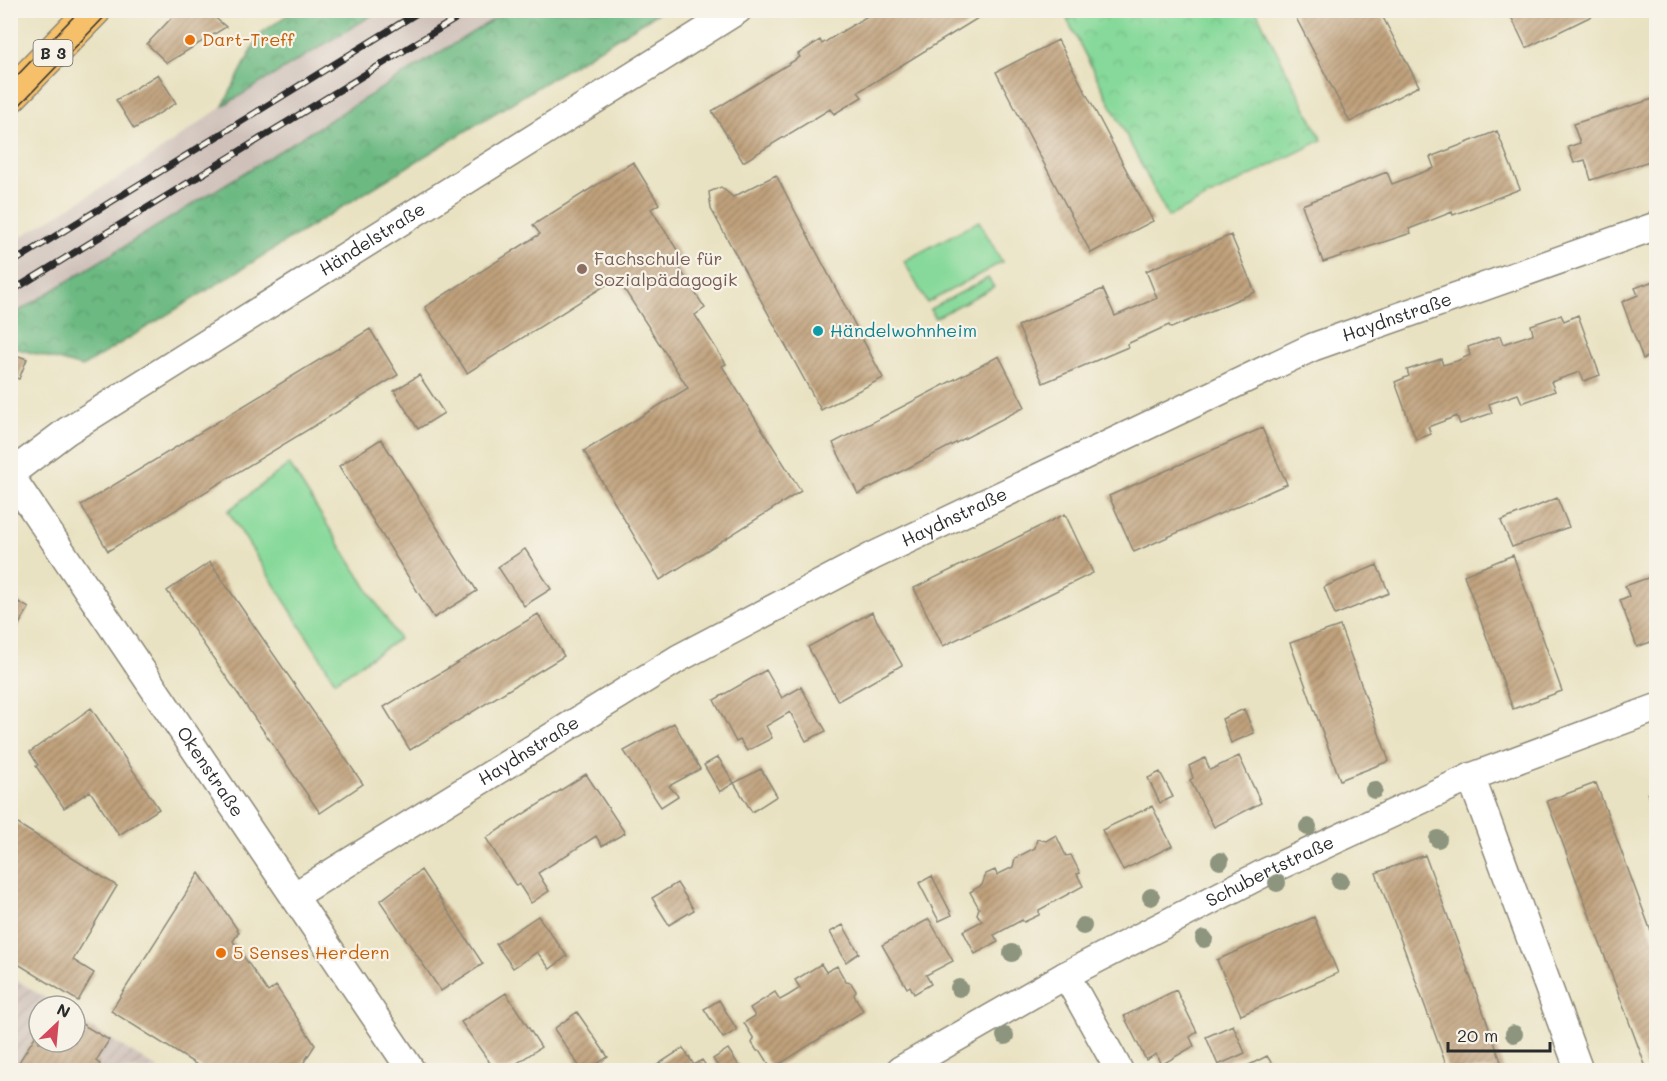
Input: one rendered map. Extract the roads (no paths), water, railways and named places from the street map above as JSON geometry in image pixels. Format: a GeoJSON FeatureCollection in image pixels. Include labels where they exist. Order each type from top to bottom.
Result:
{"type":"FeatureCollection","features":[{"type":"Feature","properties":{"kind":"main road","name":"B 3"},"geometry":{"type":"LineString","coordinates":[[10,96],[94,10]]}},
{"type":"Feature","properties":{"kind":"street","name":"Händelstraße"},"geometry":{"type":"LineString","coordinates":[[10,475],[67,431],[738,10]]}},
{"type":"Feature","properties":{"kind":"street","name":"Haydnstraße"},"geometry":{"type":"LineString","coordinates":[[294,896],[679,658],[873,556],[1313,347],[1656,226]]}},
{"type":"Feature","properties":{"kind":"street","name":"Okenstraße"},"geometry":{"type":"LineString","coordinates":[[10,475],[411,1071]]}},
{"type":"Feature","properties":{"kind":"street","name":"Schubertstraße"},"geometry":{"type":"LineString","coordinates":[[900,1071],[1066,975],[1266,872],[1471,777],[1656,708]]}},
{"type":"Feature","properties":{"kind":"street"},"geometry":{"type":"LineString","coordinates":[[1471,777],[1579,1071]]}},
{"type":"Feature","properties":{"kind":"street"},"geometry":{"type":"LineString","coordinates":[[1066,975],[1119,1071]]}},
{"type":"Feature","properties":{"kind":"tram line"},"geometry":{"type":"LineString","coordinates":[[10,83],[80,10]]}},
{"type":"Feature","properties":{"kind":"tram line"},"geometry":{"type":"LineString","coordinates":[[10,115],[111,10]]}},
{"type":"Feature","properties":{"kind":"railway"},"geometry":{"type":"LineString","coordinates":[[10,264],[422,10]]}},
{"type":"Feature","properties":{"kind":"railway"},"geometry":{"type":"LineString","coordinates":[[10,292],[470,10]]}},
{"type":"Feature","properties":{"kind":"place","name":"Dart-Treff"},"geometry":{"type":"Point","coordinates":[190,40]}},
{"type":"Feature","properties":{"kind":"place","name":"Fachschule für Sozialpädagogik"},"geometry":{"type":"Point","coordinates":[582,269]}},
{"type":"Feature","properties":{"kind":"place","name":"Händelwohnheim"},"geometry":{"type":"Point","coordinates":[818,331]}},
{"type":"Feature","properties":{"kind":"place","name":"5 Senses Herdern"},"geometry":{"type":"Point","coordinates":[221,953]}}]}
